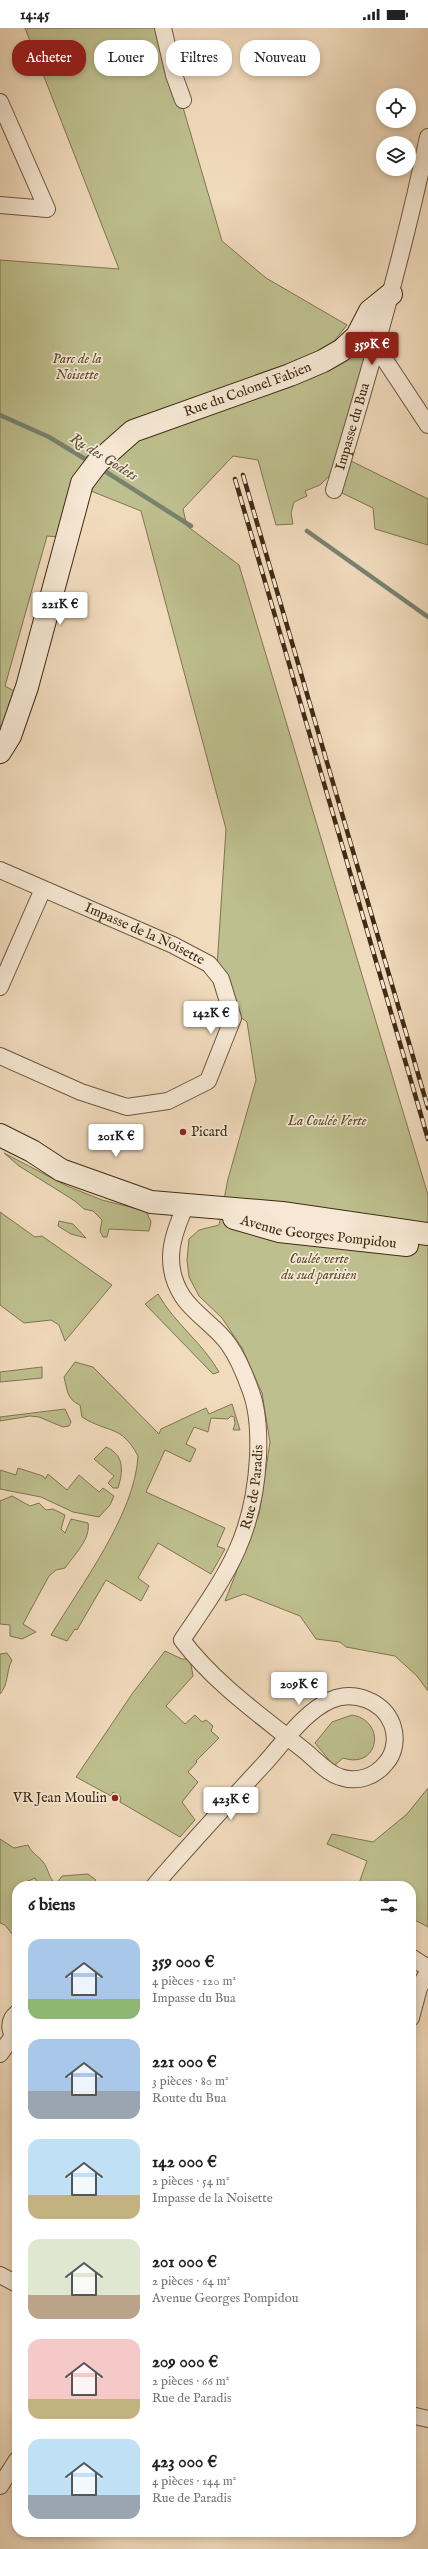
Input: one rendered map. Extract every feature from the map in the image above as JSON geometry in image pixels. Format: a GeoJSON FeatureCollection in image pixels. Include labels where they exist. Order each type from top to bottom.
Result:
{"type":"FeatureCollection","features":[{"type":"Feature","properties":{"kind":"street"},"geometry":{"type":"LineString","coordinates":[[162,28],[174,75],[183,100]]}},
{"type":"Feature","properties":{"kind":"street"},"geometry":{"type":"LineString","coordinates":[[0,102],[47,209],[0,205]]}},
{"type":"Feature","properties":{"kind":"street"},"geometry":{"type":"LineString","coordinates":[[428,137],[410,225],[377,348],[428,425]]}},
{"type":"Feature","properties":{"kind":"street","name":"Rue du Colonel Fabien"},"geometry":{"type":"LineString","coordinates":[[0,752],[10,736],[26,686],[82,483],[103,456],[132,430],[290,375],[323,361],[342,350],[357,336],[370,311],[391,294]]}},
{"type":"Feature","properties":{"kind":"street","name":"Impasse du Bua"},"geometry":{"type":"LineString","coordinates":[[334,490],[391,294]]}},
{"type":"Feature","properties":{"kind":"street","name":"Impasse de la Noisette"},"geometry":{"type":"LineString","coordinates":[[0,870],[173,945],[209,964],[221,979],[233,1018],[208,1081],[168,1101],[127,1107],[81,1092],[0,1056]]}},
{"type":"Feature","properties":{"kind":"street"},"geometry":{"type":"LineString","coordinates":[[0,987],[43,889]]}},
{"type":"Feature","properties":{"kind":"street","name":"Avenue Georges Pompidou"},"geometry":{"type":"LineString","coordinates":[[0,1135],[32,1151],[87,1166],[187,1203],[280,1222],[428,1248]]}},
{"type":"Feature","properties":{"kind":"street","name":"Rue de Paradis"},"geometry":{"type":"LineString","coordinates":[[158,1881],[287,1738],[313,1713],[331,1700],[348,1696],[365,1698],[378,1706],[389,1717],[395,1734],[395,1743],[389,1760],[384,1767],[368,1777],[354,1779],[340,1777],[287,1738],[194,1656],[182,1640],[228,1571],[250,1522],[257,1488],[259,1435],[251,1390],[229,1345],[183,1297],[172,1269],[170,1248],[176,1226],[187,1203]]}},
{"type":"Feature","properties":{"kind":"street","name":"Avenue Georges Pompidou"},"geometry":{"type":"LineString","coordinates":[[280,1222],[428,1234]]}},
{"type":"Feature","properties":{"kind":"street"},"geometry":{"type":"LineString","coordinates":[[416,1960],[428,1968]]}},
{"type":"Feature","properties":{"kind":"street"},"geometry":{"type":"LineString","coordinates":[[416,1986],[428,1972]]}},
{"type":"Feature","properties":{"kind":"street"},"geometry":{"type":"LineString","coordinates":[[10,2015],[10,2025],[12,2030]]}},
{"type":"Feature","properties":{"kind":"street"},"geometry":{"type":"LineString","coordinates":[[0,2054],[12,2041]]}},
{"type":"Feature","properties":{"kind":"street"},"geometry":{"type":"LineString","coordinates":[[0,2275],[12,2281]]}},
{"type":"Feature","properties":{"kind":"street"},"geometry":{"type":"LineString","coordinates":[[416,2416],[428,2419]]}},
{"type":"Feature","properties":{"kind":"street"},"geometry":{"type":"LineString","coordinates":[[0,2486],[12,2468]]}},
{"type":"Feature","properties":{"kind":"green space","name":"Coulée verte du sud parisien"},"geometry":{"type":"Polygon","coordinates":[[[25,28],[156,28],[166,65],[166,76],[169,76],[177,105],[182,104],[222,241],[266,278],[347,325],[331,345],[270,388],[379,312],[331,474],[320,485],[305,491],[307,496],[294,502],[291,513],[293,524],[276,525],[258,460],[233,456],[183,509],[187,526],[239,565],[428,1195],[428,1691],[417,1676],[395,1656],[346,1647],[340,1642],[316,1639],[300,1616],[244,1594],[225,1601],[259,1514],[270,1442],[262,1393],[242,1348],[222,1318],[199,1296],[189,1277],[187,1260],[189,1239],[199,1230],[219,1225],[228,1179],[256,1080],[247,1022],[239,1016],[217,967],[226,829],[141,511],[91,491],[100,475],[165,411],[164,408],[143,417],[86,457],[59,537],[47,536],[5,686],[14,691],[7,717],[0,727],[0,260],[119,269],[44,76],[86,76],[86,40],[30,40],[25,28]]]}},
{"type":"Feature","properties":{"kind":"green space"},"geometry":{"type":"Polygon","coordinates":[[[347,459],[428,499],[428,545],[375,529],[373,508],[342,493],[347,459]]]}},
{"type":"Feature","properties":{"kind":"green space"},"geometry":{"type":"Polygon","coordinates":[[[4,1153],[67,1186],[102,1200],[146,1211],[151,1222],[149,1231],[109,1229],[107,1237],[103,1237],[100,1231],[102,1220],[93,1211],[84,1209],[75,1201],[19,1166],[4,1153]]]}},
{"type":"Feature","properties":{"kind":"green space"},"geometry":{"type":"Polygon","coordinates":[[[0,1212],[35,1237],[42,1236],[112,1285],[65,1341],[59,1325],[51,1320],[24,1323],[0,1305],[0,1212]]]}},
{"type":"Feature","properties":{"kind":"green space"},"geometry":{"type":"Polygon","coordinates":[[[59,1221],[73,1224],[86,1238],[71,1234],[58,1226],[59,1221]]]}},
{"type":"Feature","properties":{"kind":"green space"},"geometry":{"type":"Polygon","coordinates":[[[158,1294],[172,1315],[205,1351],[219,1372],[213,1374],[145,1304],[158,1294]]]}},
{"type":"Feature","properties":{"kind":"green space"},"geometry":{"type":"Polygon","coordinates":[[[75,1362],[93,1367],[159,1434],[161,1429],[206,1408],[209,1414],[232,1404],[240,1430],[233,1430],[235,1424],[234,1417],[231,1416],[228,1419],[211,1418],[208,1432],[194,1427],[186,1444],[196,1449],[190,1462],[165,1450],[146,1492],[225,1528],[217,1546],[225,1549],[211,1574],[158,1543],[138,1578],[149,1586],[141,1601],[106,1580],[77,1630],[75,1629],[67,1641],[51,1635],[91,1572],[117,1525],[135,1478],[138,1456],[132,1446],[120,1434],[82,1417],[80,1405],[70,1397],[64,1377],[75,1362]]]}},
{"type":"Feature","properties":{"kind":"green space"},"geometry":{"type":"Polygon","coordinates":[[[42,1367],[42,1378],[0,1382],[0,1372],[42,1367]]]}},
{"type":"Feature","properties":{"kind":"green space"},"geometry":{"type":"Polygon","coordinates":[[[65,1409],[71,1422],[69,1426],[63,1427],[39,1417],[30,1416],[0,1421],[0,1417],[65,1409]]]}},
{"type":"Feature","properties":{"kind":"green space"},"geometry":{"type":"Polygon","coordinates":[[[106,1447],[117,1455],[121,1464],[121,1476],[118,1488],[113,1488],[108,1483],[114,1476],[94,1459],[106,1447]]]}},
{"type":"Feature","properties":{"kind":"green space"},"geometry":{"type":"Polygon","coordinates":[[[18,1468],[43,1476],[45,1479],[48,1474],[67,1490],[79,1475],[99,1492],[103,1488],[114,1496],[110,1505],[99,1517],[73,1512],[41,1497],[0,1489],[0,1470],[16,1475],[18,1468]]]}},
{"type":"Feature","properties":{"kind":"green space"},"geometry":{"type":"Polygon","coordinates":[[[12,1496],[30,1506],[39,1503],[46,1510],[53,1509],[65,1515],[61,1529],[65,1533],[71,1519],[88,1523],[87,1535],[81,1547],[65,1568],[56,1570],[49,1576],[23,1624],[36,1632],[22,1639],[10,1636],[10,1625],[0,1624],[0,1501],[12,1496]]]}},
{"type":"Feature","properties":{"kind":"green space"},"geometry":{"type":"Polygon","coordinates":[[[165,1651],[182,1659],[190,1659],[193,1676],[166,1706],[185,1724],[195,1715],[202,1722],[206,1720],[213,1726],[211,1731],[219,1738],[196,1761],[197,1762],[188,1772],[198,1782],[182,1802],[195,1820],[180,1837],[120,1802],[121,1797],[113,1792],[111,1796],[76,1777],[132,1694],[165,1651]]]}},
{"type":"Feature","properties":{"kind":"green space"},"geometry":{"type":"Polygon","coordinates":[[[7,1653],[12,1660],[5,1686],[0,1694],[0,1654],[7,1653]]]}},
{"type":"Feature","properties":{"kind":"green space"},"geometry":{"type":"Polygon","coordinates":[[[352,1715],[363,1719],[370,1726],[374,1734],[374,1743],[371,1751],[365,1757],[355,1760],[343,1758],[334,1766],[315,1743],[332,1722],[352,1715]]]}},
{"type":"Feature","properties":{"kind":"green space"},"geometry":{"type":"Polygon","coordinates":[[[428,1788],[428,1927],[416,1921],[416,1881],[360,1881],[367,1861],[327,1844],[332,1834],[373,1842],[407,1814],[428,1788]]]}},
{"type":"Feature","properties":{"kind":"green space"},"geometry":{"type":"Polygon","coordinates":[[[0,1839],[14,1848],[28,1845],[45,1865],[52,1881],[36,1881],[35,1878],[28,1881],[12,1881],[12,1934],[5,1925],[0,1923],[0,1839]]]}},
{"type":"Feature","properties":{"kind":"green space"},"geometry":{"type":"Polygon","coordinates":[[[88,1874],[96,1880],[58,1881],[62,1876],[88,1874]]]}},
{"type":"Feature","properties":{"kind":"waterway","name":"Ru des Godets"},"geometry":{"type":"LineString","coordinates":[[0,415],[49,437],[90,462]]}},
{"type":"Feature","properties":{"kind":"waterway","name":"Ru des Godets"},"geometry":{"type":"LineString","coordinates":[[100,468],[191,526]]}},
{"type":"Feature","properties":{"kind":"waterway","name":"Ru des Godets"},"geometry":{"type":"LineString","coordinates":[[307,531],[428,617]]}},
{"type":"Feature","properties":{"kind":"railway"},"geometry":{"type":"LineString","coordinates":[[243,475],[428,1108]]}},
{"type":"Feature","properties":{"kind":"railway"},"geometry":{"type":"LineString","coordinates":[[235,479],[428,1139]]}},
{"type":"Feature","properties":{"kind":"place","name":"Picard"},"geometry":{"type":"Point","coordinates":[183,1132]}},
{"type":"Feature","properties":{"kind":"place","name":"VR Jean Moulin"},"geometry":{"type":"Point","coordinates":[115,1798]}},
{"type":"Feature","properties":{"kind":"park label","name":"Parc de la Noisette"},"geometry":{"type":"Point","coordinates":[77,368]}},
{"type":"Feature","properties":{"kind":"park label","name":"La Coulée Verte"},"geometry":{"type":"Point","coordinates":[327,1121]}}]}
